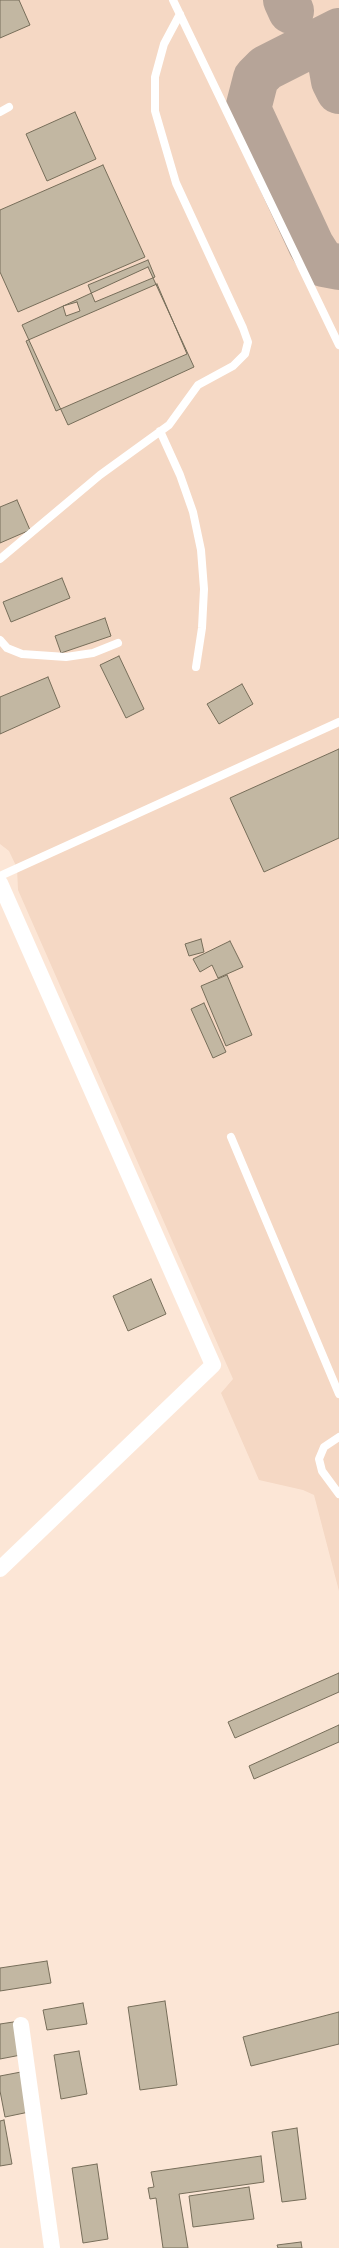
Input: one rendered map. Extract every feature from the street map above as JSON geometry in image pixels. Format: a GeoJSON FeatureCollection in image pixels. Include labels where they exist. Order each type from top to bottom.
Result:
{"type":"FeatureCollection","features":[{"type":"Feature","properties":{"kind":"street"},"geometry":{"type":"LineString","coordinates":[[0,883],[213,1365],[0,1569]]}},
{"type":"Feature","properties":{"kind":"street"},"geometry":{"type":"LineString","coordinates":[[21,2025],[52,2248]]}},
{"type":"Feature","properties":{"kind":"lane"},"geometry":{"type":"LineString","coordinates":[[173,0],[339,345]]}},
{"type":"Feature","properties":{"kind":"lane"},"geometry":{"type":"LineString","coordinates":[[0,559],[100,475],[160,431],[175,417],[198,385],[233,366],[245,354],[248,342],[243,328],[176,183],[155,111],[155,77],[164,44],[180,14]]}},
{"type":"Feature","properties":{"kind":"lane"},"geometry":{"type":"LineString","coordinates":[[0,112],[9,106]]}},
{"type":"Feature","properties":{"kind":"lane"},"geometry":{"type":"LineString","coordinates":[[160,431],[180,475],[193,512],[201,550],[204,589],[203,620],[196,667]]}},
{"type":"Feature","properties":{"kind":"lane"},"geometry":{"type":"LineString","coordinates":[[0,640],[7,648],[22,654],[66,657],[93,653],[118,643]]}},
{"type":"Feature","properties":{"kind":"lane"},"geometry":{"type":"LineString","coordinates":[[0,876],[339,722]]}},
{"type":"Feature","properties":{"kind":"lane"},"geometry":{"type":"LineString","coordinates":[[231,1137],[339,1394]]}},
{"type":"Feature","properties":{"kind":"lane"},"geometry":{"type":"LineString","coordinates":[[339,1437],[324,1447],[319,1459],[322,1471],[339,1494]]}},
{"type":"Feature","properties":{"kind":"shaded area"},"geometry":{"type":"Polygon","coordinates":[[[0,0],[339,0],[339,1591],[314,1495],[303,1490],[259,1480],[221,1393],[233,1379],[18,890],[17,868],[9,851],[0,844],[0,0]]]}},
{"type":"Feature","properties":{"kind":"building"},"geometry":{"type":"Polygon","coordinates":[[[0,0],[19,0],[30,25],[0,38],[0,0]]]}},
{"type":"Feature","properties":{"kind":"building"},"geometry":{"type":"Polygon","coordinates":[[[75,112],[96,159],[47,181],[26,134],[75,112]]]}},
{"type":"Feature","properties":{"kind":"building"},"geometry":{"type":"Polygon","coordinates":[[[103,165],[145,257],[18,312],[0,272],[0,210],[103,165]]]}},
{"type":"Feature","properties":{"kind":"building"},"geometry":{"type":"Polygon","coordinates":[[[148,260],[155,277],[95,302],[88,285],[148,260]]]}},
{"type":"Feature","properties":{"kind":"building"},"geometry":{"type":"Polygon","coordinates":[[[148,267],[194,367],[68,425],[22,325],[148,267]]]}},
{"type":"Feature","properties":{"kind":"building"},"geometry":{"type":"Polygon","coordinates":[[[157,284],[187,354],[56,411],[26,341],[157,284]]]}},
{"type":"Feature","properties":{"kind":"building"},"geometry":{"type":"Polygon","coordinates":[[[77,302],[80,311],[66,316],[63,306],[77,302]]]}},
{"type":"Feature","properties":{"kind":"building"},"geometry":{"type":"Polygon","coordinates":[[[17,500],[30,530],[0,543],[0,507],[17,500]]]}},
{"type":"Feature","properties":{"kind":"building"},"geometry":{"type":"Polygon","coordinates":[[[62,578],[70,598],[11,622],[3,602],[62,578]]]}},
{"type":"Feature","properties":{"kind":"building"},"geometry":{"type":"Polygon","coordinates":[[[105,618],[111,636],[61,653],[55,636],[105,618]]]}},
{"type":"Feature","properties":{"kind":"building"},"geometry":{"type":"Polygon","coordinates":[[[119,656],[144,709],[126,718],[100,665],[119,656]]]}},
{"type":"Feature","properties":{"kind":"building"},"geometry":{"type":"Polygon","coordinates":[[[48,677],[60,707],[0,734],[0,697],[48,677]]]}},
{"type":"Feature","properties":{"kind":"building"},"geometry":{"type":"Polygon","coordinates":[[[242,684],[253,704],[219,724],[207,704],[242,684]]]}},
{"type":"Feature","properties":{"kind":"building"},"geometry":{"type":"Polygon","coordinates":[[[339,749],[339,838],[264,872],[230,798],[339,749]]]}},
{"type":"Feature","properties":{"kind":"building"},"geometry":{"type":"Polygon","coordinates":[[[201,939],[204,952],[189,956],[185,944],[201,939]]]}},
{"type":"Feature","properties":{"kind":"building"},"geometry":{"type":"Polygon","coordinates":[[[230,941],[243,967],[218,978],[212,965],[200,972],[193,959],[230,941]]]}},
{"type":"Feature","properties":{"kind":"building"},"geometry":{"type":"Polygon","coordinates":[[[227,975],[252,1035],[226,1046],[201,986],[227,975]]]}},
{"type":"Feature","properties":{"kind":"building"},"geometry":{"type":"Polygon","coordinates":[[[204,1003],[226,1052],[213,1058],[191,1009],[204,1003]]]}},
{"type":"Feature","properties":{"kind":"building"},"geometry":{"type":"Polygon","coordinates":[[[151,1279],[166,1314],[128,1331],[113,1296],[151,1279]]]}},
{"type":"Feature","properties":{"kind":"building"},"geometry":{"type":"Polygon","coordinates":[[[339,1673],[339,1692],[235,1738],[228,1722],[339,1673]]]}},
{"type":"Feature","properties":{"kind":"building"},"geometry":{"type":"Polygon","coordinates":[[[339,1725],[339,1742],[254,1779],[249,1766],[339,1725]]]}},
{"type":"Feature","properties":{"kind":"building"},"geometry":{"type":"Polygon","coordinates":[[[47,1961],[51,1983],[0,1991],[0,1968],[47,1961]]]}},
{"type":"Feature","properties":{"kind":"building"},"geometry":{"type":"Polygon","coordinates":[[[165,2001],[177,2085],[140,2090],[128,2007],[165,2001]]]}},
{"type":"Feature","properties":{"kind":"building"},"geometry":{"type":"Polygon","coordinates":[[[83,2003],[87,2024],[47,2030],[43,2010],[83,2003]]]}},
{"type":"Feature","properties":{"kind":"building"},"geometry":{"type":"Polygon","coordinates":[[[339,2012],[339,2044],[251,2066],[243,2037],[339,2012]]]}},
{"type":"Feature","properties":{"kind":"building"},"geometry":{"type":"Polygon","coordinates":[[[20,2021],[26,2054],[0,2059],[0,2024],[20,2021]]]}},
{"type":"Feature","properties":{"kind":"building"},"geometry":{"type":"Polygon","coordinates":[[[79,2051],[87,2094],[61,2099],[54,2055],[79,2051]]]}},
{"type":"Feature","properties":{"kind":"building"},"geometry":{"type":"Polygon","coordinates":[[[21,2072],[29,2112],[5,2117],[0,2091],[0,2076],[21,2072]]]}},
{"type":"Feature","properties":{"kind":"building"},"geometry":{"type":"Polygon","coordinates":[[[4,2120],[12,2164],[0,2166],[0,2121],[4,2120]]]}},
{"type":"Feature","properties":{"kind":"building"},"geometry":{"type":"Polygon","coordinates":[[[297,2128],[306,2199],[282,2202],[272,2132],[297,2128]]]}},
{"type":"Feature","properties":{"kind":"building"},"geometry":{"type":"Polygon","coordinates":[[[261,2156],[264,2182],[179,2194],[188,2248],[163,2248],[156,2198],[150,2199],[148,2188],[154,2187],[151,2172],[261,2156]]]}},
{"type":"Feature","properties":{"kind":"building"},"geometry":{"type":"Polygon","coordinates":[[[97,2164],[108,2239],[83,2243],[72,2168],[97,2164]]]}},
{"type":"Feature","properties":{"kind":"building"},"geometry":{"type":"Polygon","coordinates":[[[249,2187],[254,2219],[193,2227],[189,2196],[249,2187]]]}},
{"type":"Feature","properties":{"kind":"building"},"geometry":{"type":"Polygon","coordinates":[[[301,2242],[302,2248],[278,2248],[277,2245],[301,2242]]]}},
{"type":"Feature","properties":{"kind":"taxiway"},"geometry":{"type":"LineString","coordinates":[[286,0],[291,11]]}},
{"type":"Feature","properties":{"kind":"taxiway"},"geometry":{"type":"LineString","coordinates":[[339,31],[266,68],[256,78],[248,109],[311,245],[323,264],[339,267]]}},
{"type":"Feature","properties":{"kind":"taxiway"},"geometry":{"type":"LineString","coordinates":[[339,38],[331,64],[334,81],[339,91]]}}]}
